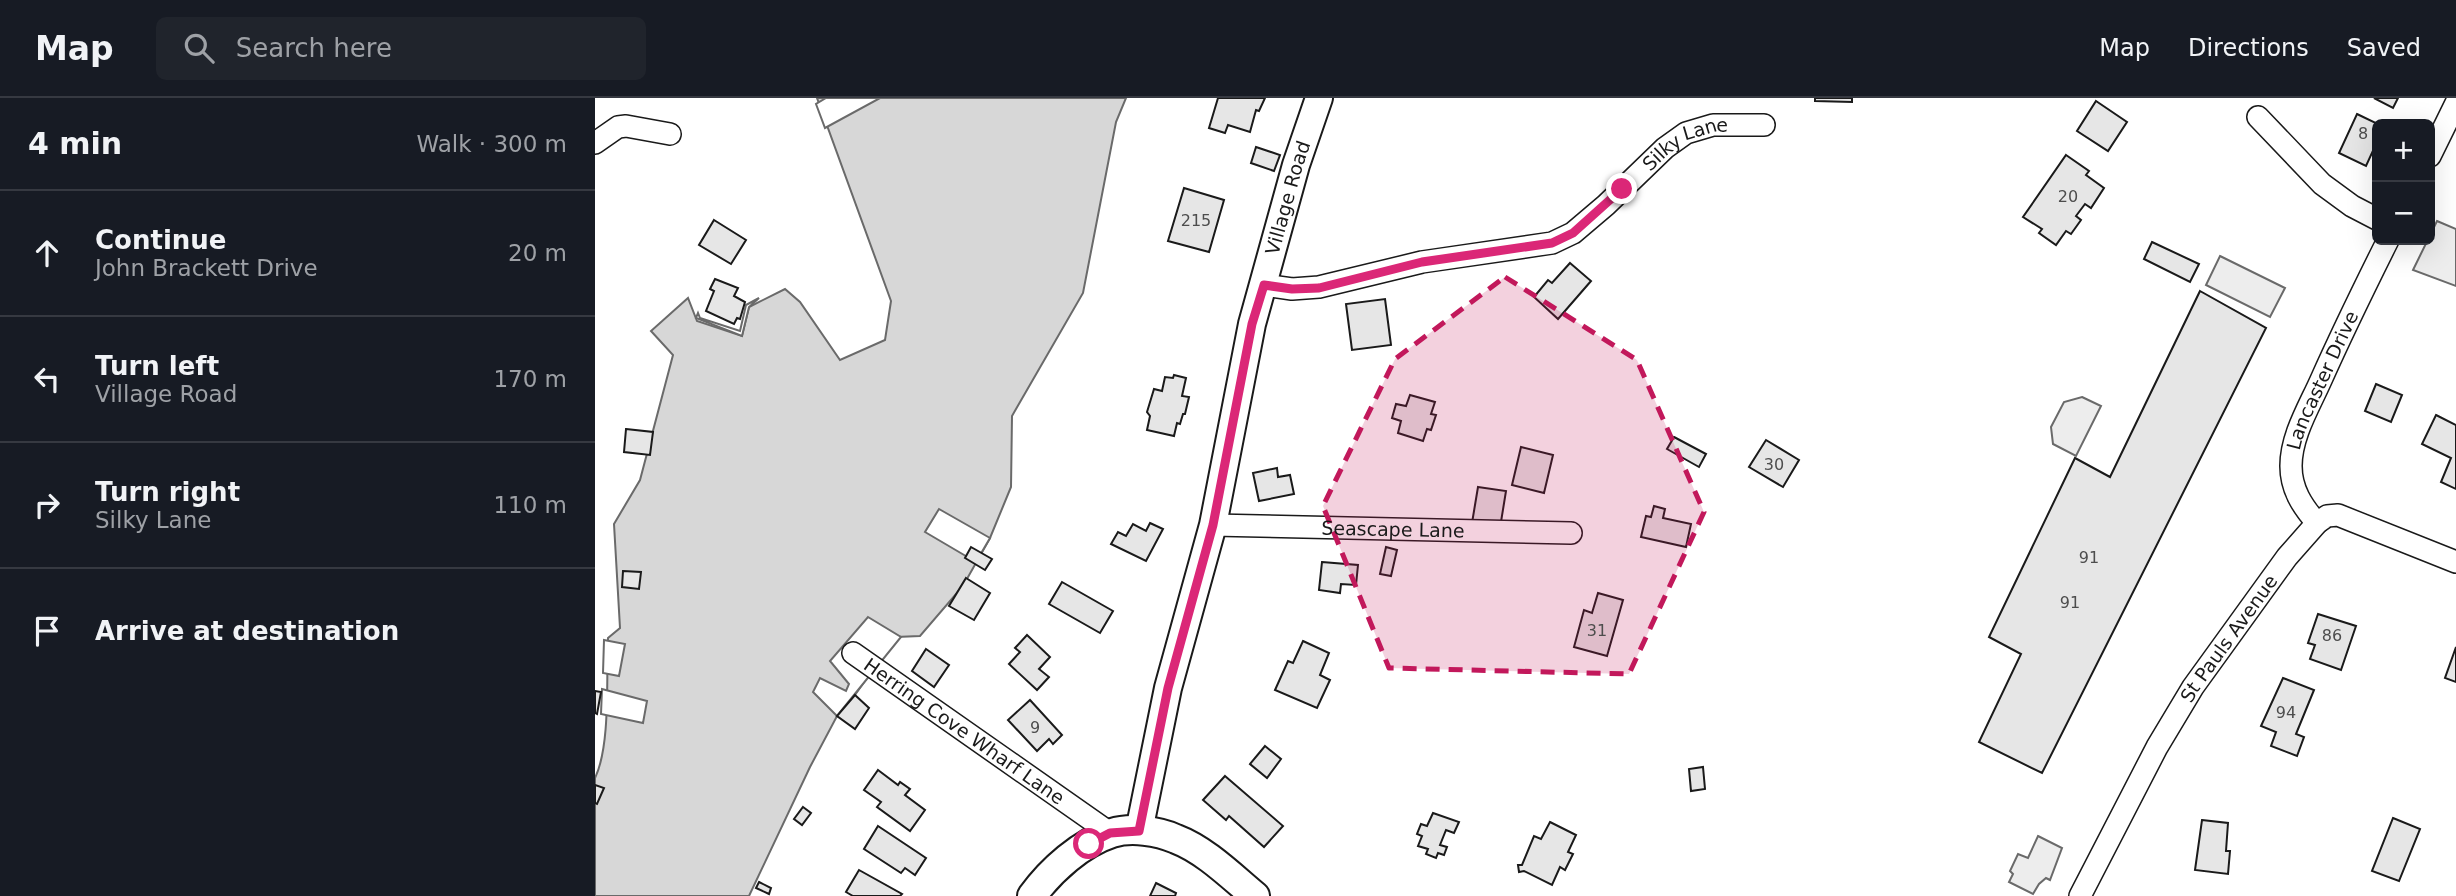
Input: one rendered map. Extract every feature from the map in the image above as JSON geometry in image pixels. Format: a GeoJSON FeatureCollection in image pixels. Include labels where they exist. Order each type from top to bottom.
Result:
{"type":"FeatureCollection","features":[{"type":"Feature","properties":{"kind":"main road"},"geometry":{"type":"LineString","coordinates":[[1032,896],[1043,880],[1081,849],[1110,833],[1139,831],[1177,839],[1255,896]]}},
{"type":"Feature","properties":{"kind":"street","name":"Village Road"},"geometry":{"type":"LineString","coordinates":[[1139,831],[1168,688],[1213,525],[1252,324],[1297,164],[1319,98]]}},
{"type":"Feature","properties":{"kind":"street"},"geometry":{"type":"LineString","coordinates":[[2435,146],[2456,103]]}},
{"type":"Feature","properties":{"kind":"street"},"geometry":{"type":"LineString","coordinates":[[2258,117],[2322,184],[2351,206],[2372,216]]}},
{"type":"Feature","properties":{"kind":"street","name":"Silky Lane"},"geometry":{"type":"LineString","coordinates":[[1264,285],[1292,289],[1319,288],[1422,262],[1552,243],[1566,238],[1582,226],[1678,137],[1713,125],[1764,125]]}},
{"type":"Feature","properties":{"kind":"street"},"geometry":{"type":"LineString","coordinates":[[595,143],[618,127],[626,126],[670,134]]}},
{"type":"Feature","properties":{"kind":"street","name":"Lancaster Drive"},"geometry":{"type":"LineString","coordinates":[[2316,523],[2304,508],[2294,486],[2291,463],[2296,435],[2386,245]]}},
{"type":"Feature","properties":{"kind":"street"},"geometry":{"type":"LineString","coordinates":[[2316,523],[2327,516],[2339,514],[2456,562]]}},
{"type":"Feature","properties":{"kind":"street","name":"St Pauls Avenue"},"geometry":{"type":"LineString","coordinates":[[2080,896],[2157,747],[2193,687],[2287,557],[2316,523]]}},
{"type":"Feature","properties":{"kind":"street","name":"Seascape Lane"},"geometry":{"type":"LineString","coordinates":[[1213,525],[1571,533]]}},
{"type":"Feature","properties":{"kind":"street","name":"Herring Cove Wharf Lane"},"geometry":{"type":"LineString","coordinates":[[853,653],[1110,833]]}},
{"type":"Feature","properties":{"kind":"highlighted area"},"geometry":{"type":"Polygon","coordinates":[[[1505,277],[1637,360],[1704,512],[1629,674],[1389,668],[1323,506],[1395,359],[1505,277]]]}},
{"type":"Feature","properties":{"kind":"shaded area"},"geometry":{"type":"Polygon","coordinates":[[[817,98],[1126,98],[1116,122],[1083,293],[1012,416],[1011,487],[990,538],[963,586],[920,636],[896,637],[837,716],[749,896],[595,896],[595,778],[606,729],[608,638],[620,628],[614,524],[640,480],[673,355],[651,331],[688,298],[697,321],[742,336],[749,307],[785,289],[800,302],[840,360],[885,340],[891,301],[817,98]]]}},
{"type":"Feature","properties":{"kind":"shaded area"},"geometry":{"type":"Polygon","coordinates":[[[2437,221],[2456,229],[2456,286],[2413,270],[2425,245],[2435,245],[2437,221]]]}},
{"type":"Feature","properties":{"kind":"shaded area"},"geometry":{"type":"Polygon","coordinates":[[[2220,256],[2285,288],[2270,317],[2206,285],[2220,256]]]}},
{"type":"Feature","properties":{"kind":"shaded area"},"geometry":{"type":"Polygon","coordinates":[[[2082,397],[2101,406],[2076,456],[2053,444],[2051,427],[2064,402],[2082,397]]]}},
{"type":"Feature","properties":{"kind":"shaded area"},"geometry":{"type":"Polygon","coordinates":[[[2038,836],[2062,848],[2050,880],[2046,878],[2033,894],[2009,882],[2013,874],[2010,871],[2018,854],[2028,858],[2038,836]]]}},
{"type":"Feature","properties":{"kind":"pier"},"geometry":{"type":"Polygon","coordinates":[[[826,98],[880,98],[825,128],[816,104],[826,98]]]}},
{"type":"Feature","properties":{"kind":"pier"},"geometry":{"type":"Polygon","coordinates":[[[759,298],[749,307],[742,336],[696,318],[698,313],[700,318],[740,331],[746,305],[759,298]]]}},
{"type":"Feature","properties":{"kind":"pier"},"geometry":{"type":"Polygon","coordinates":[[[939,509],[990,538],[976,562],[925,532],[939,509]]]}},
{"type":"Feature","properties":{"kind":"pier"},"geometry":{"type":"Polygon","coordinates":[[[868,617],[901,637],[837,716],[813,692],[820,678],[846,691],[849,684],[830,661],[868,617]]]}},
{"type":"Feature","properties":{"kind":"pier"},"geometry":{"type":"Polygon","coordinates":[[[604,640],[625,644],[619,676],[603,673],[604,640]]]}},
{"type":"Feature","properties":{"kind":"pier"},"geometry":{"type":"Polygon","coordinates":[[[602,689],[647,701],[643,723],[601,714],[602,689]]]}},
{"type":"Feature","properties":{"kind":"building"},"geometry":{"type":"Polygon","coordinates":[[[1218,98],[1265,98],[1259,111],[1256,110],[1250,132],[1228,125],[1225,133],[1209,128],[1218,98]]]}},
{"type":"Feature","properties":{"kind":"building"},"geometry":{"type":"Polygon","coordinates":[[[1815,98],[1852,98],[1852,102],[1815,101],[1815,98]]]}},
{"type":"Feature","properties":{"kind":"building"},"geometry":{"type":"Polygon","coordinates":[[[2374,98],[2398,98],[2393,108],[2374,98]]]}},
{"type":"Feature","properties":{"kind":"building"},"geometry":{"type":"Polygon","coordinates":[[[2096,101],[2127,122],[2108,151],[2077,131],[2096,101]]]}},
{"type":"Feature","properties":{"kind":"building"},"geometry":{"type":"Polygon","coordinates":[[[2357,114],[2372,121],[2372,153],[2366,166],[2339,153],[2357,114]]]}},
{"type":"Feature","properties":{"kind":"building"},"geometry":{"type":"Polygon","coordinates":[[[1256,147],[1280,155],[1274,171],[1251,163],[1256,147]]]}},
{"type":"Feature","properties":{"kind":"building"},"geometry":{"type":"Polygon","coordinates":[[[2066,155],[2089,171],[2086,175],[2104,188],[2091,208],[2085,204],[2076,216],[2081,220],[2071,234],[2066,231],[2056,245],[2039,233],[2042,229],[2023,217],[2066,155]]]}},
{"type":"Feature","properties":{"kind":"building"},"geometry":{"type":"Polygon","coordinates":[[[1184,188],[1224,200],[1209,252],[1168,241],[1184,188]]]}},
{"type":"Feature","properties":{"kind":"building"},"geometry":{"type":"Polygon","coordinates":[[[714,220],[746,240],[731,264],[699,245],[714,220]]]}},
{"type":"Feature","properties":{"kind":"building"},"geometry":{"type":"Polygon","coordinates":[[[2152,242],[2199,264],[2190,282],[2144,259],[2152,242]]]}},
{"type":"Feature","properties":{"kind":"building"},"geometry":{"type":"Polygon","coordinates":[[[1570,263],[1591,281],[1558,319],[1534,297],[1548,280],[1552,283],[1570,263]]]}},
{"type":"Feature","properties":{"kind":"building"},"geometry":{"type":"Polygon","coordinates":[[[715,279],[738,288],[734,296],[745,302],[740,319],[737,318],[734,324],[706,311],[714,291],[710,289],[715,279]]]}},
{"type":"Feature","properties":{"kind":"building"},"geometry":{"type":"Polygon","coordinates":[[[2200,291],[2266,328],[2042,773],[1979,742],[2021,654],[1989,637],[2075,458],[2110,477],[2200,291]]]}},
{"type":"Feature","properties":{"kind":"building"},"geometry":{"type":"Polygon","coordinates":[[[1385,299],[1391,345],[1352,350],[1346,304],[1385,299]]]}},
{"type":"Feature","properties":{"kind":"building"},"geometry":{"type":"Polygon","coordinates":[[[1174,375],[1186,378],[1182,396],[1189,397],[1185,414],[1180,424],[1177,423],[1174,436],[1147,430],[1150,416],[1147,412],[1154,389],[1162,391],[1165,377],[1173,378],[1174,375]]]}},
{"type":"Feature","properties":{"kind":"building"},"geometry":{"type":"Polygon","coordinates":[[[2376,384],[2402,395],[2391,422],[2365,411],[2376,384]]]}},
{"type":"Feature","properties":{"kind":"building"},"geometry":{"type":"Polygon","coordinates":[[[1410,395],[1435,402],[1431,414],[1436,415],[1431,430],[1427,429],[1423,441],[1398,433],[1401,421],[1392,418],[1396,404],[1406,406],[1410,395]]]}},
{"type":"Feature","properties":{"kind":"building"},"geometry":{"type":"Polygon","coordinates":[[[2436,415],[2456,425],[2456,489],[2441,482],[2451,458],[2422,444],[2436,415]]]}},
{"type":"Feature","properties":{"kind":"building"},"geometry":{"type":"Polygon","coordinates":[[[626,429],[653,432],[650,455],[624,452],[626,429]]]}},
{"type":"Feature","properties":{"kind":"building"},"geometry":{"type":"Polygon","coordinates":[[[1674,437],[1706,454],[1699,467],[1667,449],[1674,437]]]}},
{"type":"Feature","properties":{"kind":"building"},"geometry":{"type":"Polygon","coordinates":[[[1766,440],[1799,460],[1783,487],[1749,467],[1766,440]]]}},
{"type":"Feature","properties":{"kind":"building"},"geometry":{"type":"Polygon","coordinates":[[[1521,447],[1553,455],[1544,493],[1512,485],[1521,447]]]}},
{"type":"Feature","properties":{"kind":"building"},"geometry":{"type":"Polygon","coordinates":[[[1277,468],[1278,477],[1290,475],[1294,494],[1259,501],[1253,473],[1277,468]]]}},
{"type":"Feature","properties":{"kind":"building"},"geometry":{"type":"Polygon","coordinates":[[[1478,487],[1506,491],[1500,528],[1472,523],[1478,487]]]}},
{"type":"Feature","properties":{"kind":"building"},"geometry":{"type":"Polygon","coordinates":[[[1654,506],[1665,509],[1663,518],[1691,524],[1686,547],[1641,537],[1646,516],[1651,517],[1654,506]]]}},
{"type":"Feature","properties":{"kind":"building"},"geometry":{"type":"Polygon","coordinates":[[[1150,523],[1163,529],[1146,561],[1111,544],[1118,532],[1126,536],[1133,524],[1146,531],[1150,523]]]}},
{"type":"Feature","properties":{"kind":"building"},"geometry":{"type":"Polygon","coordinates":[[[971,547],[992,559],[985,570],[965,558],[971,547]]]}},
{"type":"Feature","properties":{"kind":"building"},"geometry":{"type":"Polygon","coordinates":[[[1386,547],[1397,550],[1391,576],[1380,574],[1386,547]]]}},
{"type":"Feature","properties":{"kind":"building"},"geometry":{"type":"Polygon","coordinates":[[[1322,562],[1358,565],[1356,585],[1341,584],[1340,593],[1319,590],[1322,562]]]}},
{"type":"Feature","properties":{"kind":"building"},"geometry":{"type":"Polygon","coordinates":[[[623,571],[641,572],[639,589],[622,587],[623,571]]]}},
{"type":"Feature","properties":{"kind":"building"},"geometry":{"type":"Polygon","coordinates":[[[966,578],[990,593],[974,620],[949,606],[966,578]]]}},
{"type":"Feature","properties":{"kind":"building"},"geometry":{"type":"Polygon","coordinates":[[[1062,582],[1113,611],[1100,633],[1049,604],[1062,582]]]}},
{"type":"Feature","properties":{"kind":"building"},"geometry":{"type":"Polygon","coordinates":[[[1598,593],[1623,600],[1607,656],[1574,647],[1584,610],[1592,613],[1598,593]]]}},
{"type":"Feature","properties":{"kind":"building"},"geometry":{"type":"Polygon","coordinates":[[[2318,614],[2356,626],[2341,670],[2310,659],[2315,645],[2308,643],[2318,614]]]}},
{"type":"Feature","properties":{"kind":"building"},"geometry":{"type":"Polygon","coordinates":[[[1027,635],[1050,657],[1039,669],[1049,677],[1037,690],[1009,664],[1020,652],[1015,648],[1027,635]]]}},
{"type":"Feature","properties":{"kind":"building"},"geometry":{"type":"Polygon","coordinates":[[[1303,641],[1329,653],[1320,675],[1330,680],[1317,708],[1275,690],[1288,661],[1293,663],[1303,641]]]}},
{"type":"Feature","properties":{"kind":"building"},"geometry":{"type":"Polygon","coordinates":[[[2456,647],[2456,682],[2445,678],[2456,647]]]}},
{"type":"Feature","properties":{"kind":"building"},"geometry":{"type":"Polygon","coordinates":[[[926,649],[949,665],[934,687],[912,671],[926,649]]]}},
{"type":"Feature","properties":{"kind":"building"},"geometry":{"type":"Polygon","coordinates":[[[2283,678],[2314,690],[2296,734],[2304,737],[2297,756],[2271,746],[2276,732],[2261,726],[2283,678]]]}},
{"type":"Feature","properties":{"kind":"building"},"geometry":{"type":"Polygon","coordinates":[[[595,691],[601,692],[597,714],[595,713],[595,691]]]}},
{"type":"Feature","properties":{"kind":"building"},"geometry":{"type":"Polygon","coordinates":[[[855,695],[869,708],[855,729],[837,716],[855,695]]]}},
{"type":"Feature","properties":{"kind":"building"},"geometry":{"type":"Polygon","coordinates":[[[1030,700],[1062,735],[1053,744],[1049,739],[1037,751],[1008,720],[1030,700]]]}},
{"type":"Feature","properties":{"kind":"building"},"geometry":{"type":"Polygon","coordinates":[[[1265,746],[1281,759],[1267,778],[1250,764],[1265,746]]]}},
{"type":"Feature","properties":{"kind":"building"},"geometry":{"type":"Polygon","coordinates":[[[1703,767],[1705,789],[1691,791],[1689,769],[1703,767]]]}},
{"type":"Feature","properties":{"kind":"building"},"geometry":{"type":"Polygon","coordinates":[[[878,770],[898,785],[900,782],[910,789],[905,795],[925,810],[910,831],[877,807],[881,802],[864,790],[878,770]]]}},
{"type":"Feature","properties":{"kind":"building"},"geometry":{"type":"Polygon","coordinates":[[[1225,776],[1283,826],[1264,847],[1229,816],[1226,820],[1203,800],[1225,776]]]}},
{"type":"Feature","properties":{"kind":"building"},"geometry":{"type":"Polygon","coordinates":[[[595,785],[604,788],[597,804],[595,803],[595,785]]]}},
{"type":"Feature","properties":{"kind":"building"},"geometry":{"type":"Polygon","coordinates":[[[803,807],[811,813],[802,825],[794,819],[803,807]]]}},
{"type":"Feature","properties":{"kind":"building"},"geometry":{"type":"Polygon","coordinates":[[[1433,813],[1459,822],[1454,833],[1446,830],[1440,845],[1447,847],[1444,855],[1438,853],[1436,858],[1426,854],[1428,849],[1418,846],[1422,836],[1417,834],[1421,824],[1427,826],[1433,813]]]}},
{"type":"Feature","properties":{"kind":"building"},"geometry":{"type":"Polygon","coordinates":[[[2393,818],[2420,829],[2399,881],[2372,871],[2393,818]]]}},
{"type":"Feature","properties":{"kind":"building"},"geometry":{"type":"Polygon","coordinates":[[[2202,820],[2228,823],[2228,874],[2195,870],[2202,820]]]}},
{"type":"Feature","properties":{"kind":"building"},"geometry":{"type":"Polygon","coordinates":[[[1550,822],[1576,835],[1568,852],[1573,854],[1565,870],[1560,867],[1552,885],[1524,871],[1519,872],[1518,865],[1522,865],[1534,836],[1541,839],[1550,822]]]}},
{"type":"Feature","properties":{"kind":"building"},"geometry":{"type":"Polygon","coordinates":[[[878,826],[926,858],[915,875],[905,868],[901,873],[864,849],[878,826]]]}},
{"type":"Feature","properties":{"kind":"building"},"geometry":{"type":"Polygon","coordinates":[[[859,870],[902,894],[853,896],[846,892],[859,870]]]}},
{"type":"Feature","properties":{"kind":"building"},"geometry":{"type":"Polygon","coordinates":[[[759,882],[771,888],[769,894],[756,888],[759,882]]]}},
{"type":"Feature","properties":{"kind":"building"},"geometry":{"type":"Polygon","coordinates":[[[1156,883],[1176,893],[1175,896],[1150,896],[1156,883]]]}},
{"type":"Feature","properties":{"kind":"route"},"geometry":{"type":"LineString","coordinates":[[1089,844],[1110,833],[1139,831],[1168,688],[1213,525],[1252,324],[1264,285],[1281,289],[1319,288],[1422,262],[1552,243],[1573,233],[1622,189]]}}]}
